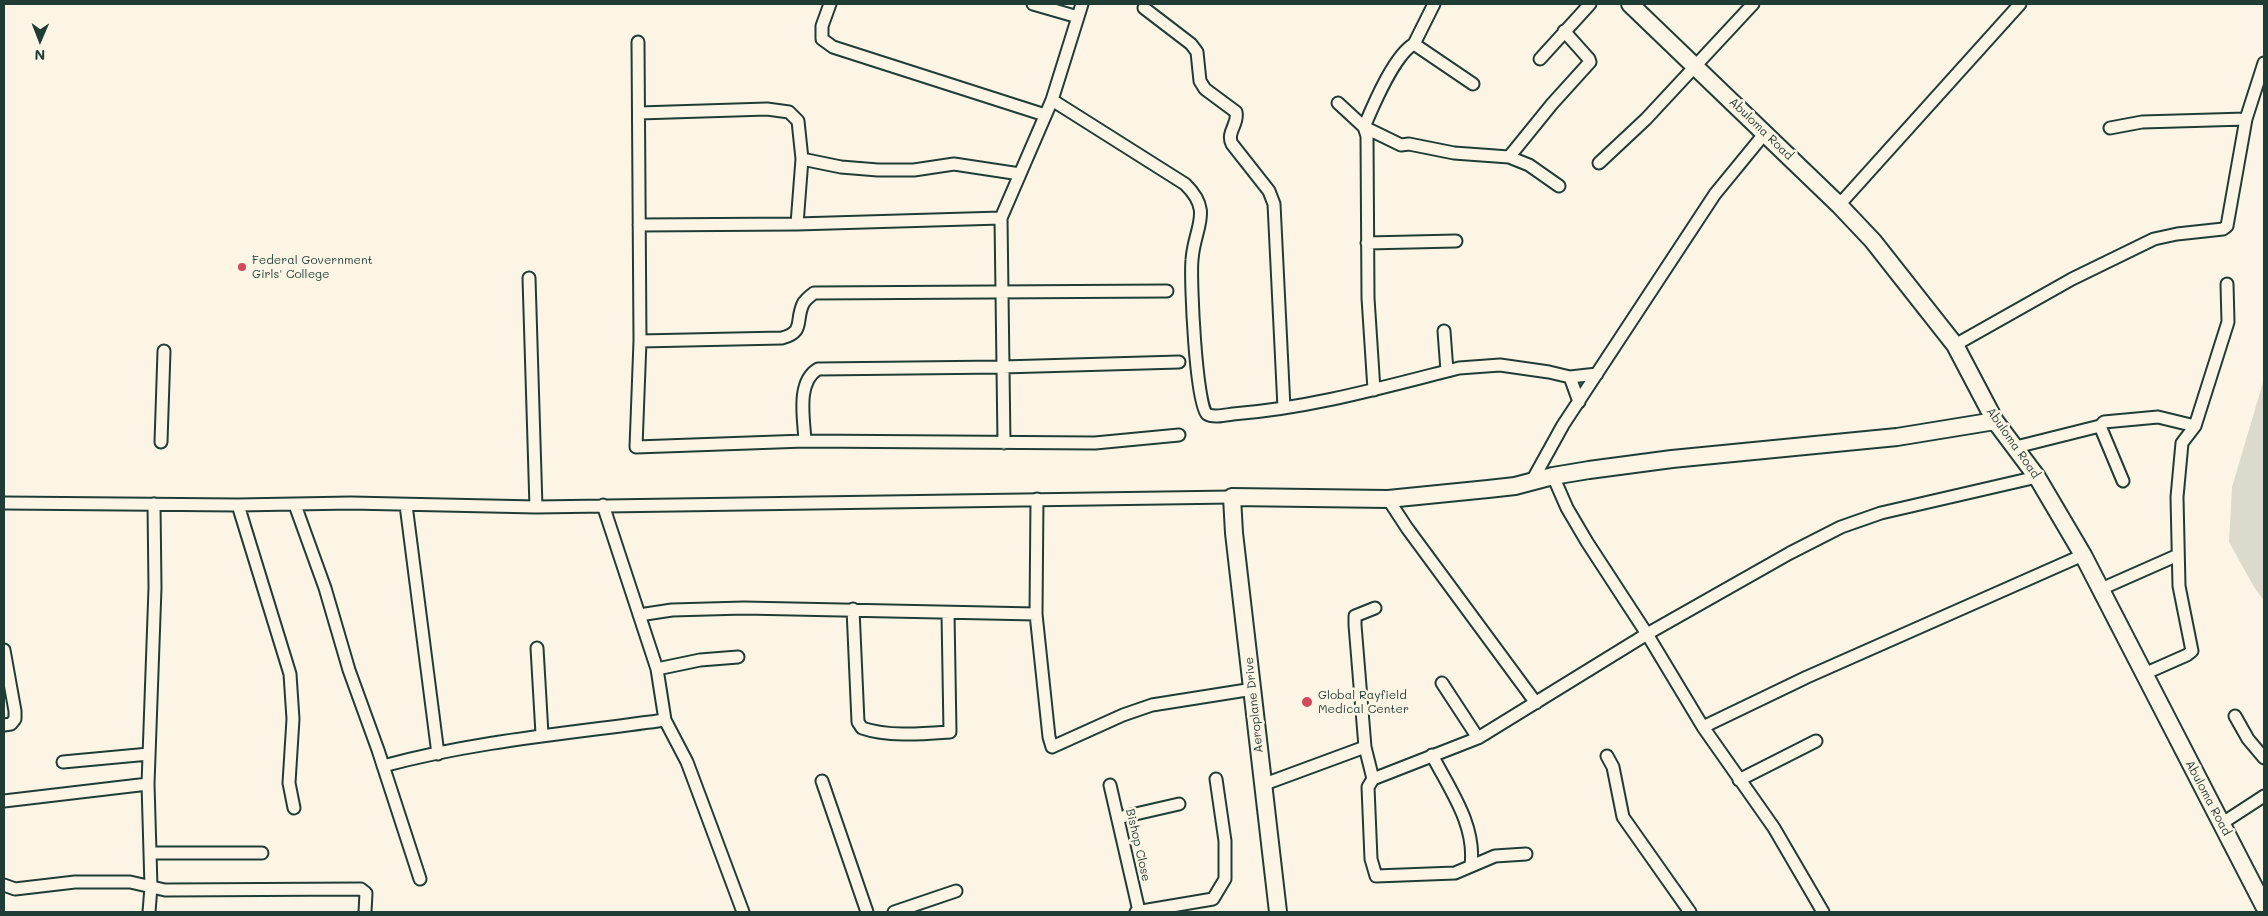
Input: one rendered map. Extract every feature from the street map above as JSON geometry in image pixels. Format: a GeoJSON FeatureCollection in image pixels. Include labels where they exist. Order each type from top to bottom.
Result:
{"type":"FeatureCollection","features":[{"type":"Feature","properties":{"kind":"street"},"geometry":{"type":"LineString","coordinates":[[830,4],[822,26],[822,39],[833,46],[1045,115]]}},
{"type":"Feature","properties":{"kind":"street"},"geometry":{"type":"LineString","coordinates":[[1033,4],[1078,17]]}},
{"type":"Feature","properties":{"kind":"street"},"geometry":{"type":"LineString","coordinates":[[1004,443],[1000,291],[1001,218],[1052,100],[1082,4]]}},
{"type":"Feature","properties":{"kind":"street"},"geometry":{"type":"LineString","coordinates":[[1374,390],[1368,298],[1367,136],[1364,127],[1386,81],[1408,47],[1414,44],[1434,4]]}},
{"type":"Feature","properties":{"kind":"street"},"geometry":{"type":"LineString","coordinates":[[1540,59],[1590,4]]}},
{"type":"Feature","properties":{"kind":"street","name":"Abuloma Road"},"geometry":{"type":"LineString","coordinates":[[1630,4],[1839,205],[1890,262],[1955,345],[1995,421],[2037,477],[2083,555],[2264,906]]}},
{"type":"Feature","properties":{"kind":"street"},"geometry":{"type":"LineString","coordinates":[[1599,163],[1646,119],[1753,4]]}},
{"type":"Feature","properties":{"kind":"street"},"geometry":{"type":"LineString","coordinates":[[1839,205],[2020,4]]}},
{"type":"Feature","properties":{"kind":"street"},"geometry":{"type":"LineString","coordinates":[[1143,5],[1191,44],[1197,52],[1200,81],[1205,89],[1236,112],[1236,124],[1230,132],[1232,144],[1269,191],[1274,204],[1284,408]]}},
{"type":"Feature","properties":{"kind":"street"},"geometry":{"type":"LineString","coordinates":[[1509,157],[1552,104],[1590,62],[1564,31]]}},
{"type":"Feature","properties":{"kind":"street"},"geometry":{"type":"LineString","coordinates":[[638,42],[640,341],[636,447],[805,441],[1095,443],[1179,435]]}},
{"type":"Feature","properties":{"kind":"street"},"geometry":{"type":"LineString","coordinates":[[1414,44],[1473,84]]}},
{"type":"Feature","properties":{"kind":"street"},"geometry":{"type":"LineString","coordinates":[[1955,345],[2072,279],[2154,239],[2177,234],[2223,229],[2227,226],[2246,119],[2264,63]]}},
{"type":"Feature","properties":{"kind":"street"},"geometry":{"type":"LineString","coordinates":[[1052,100],[1185,184],[1197,196],[1201,207],[1192,260],[1192,298],[1200,388],[1203,409],[1207,414],[1213,416],[1314,404],[1447,371],[1478,366],[1500,365],[1570,377],[1597,374]]}},
{"type":"Feature","properties":{"kind":"street"},"geometry":{"type":"LineString","coordinates":[[1338,103],[1364,127],[1401,146],[1409,144],[1454,152],[1509,157],[1529,165],[1559,186]]}},
{"type":"Feature","properties":{"kind":"street"},"geometry":{"type":"LineString","coordinates":[[639,113],[767,109],[789,112],[798,121],[802,159],[797,224]]}},
{"type":"Feature","properties":{"kind":"street"},"geometry":{"type":"LineString","coordinates":[[2110,128],[2142,122],[2246,119]]}},
{"type":"Feature","properties":{"kind":"street"},"geometry":{"type":"LineString","coordinates":[[1532,481],[1563,425],[1715,194],[1765,132]]}},
{"type":"Feature","properties":{"kind":"street"},"geometry":{"type":"LineString","coordinates":[[802,159],[841,168],[914,170],[954,164],[1020,174]]}},
{"type":"Feature","properties":{"kind":"street"},"geometry":{"type":"LineString","coordinates":[[640,225],[797,224],[1001,218]]}},
{"type":"Feature","properties":{"kind":"street"},"geometry":{"type":"LineString","coordinates":[[1367,243],[1456,240]]}},
{"type":"Feature","properties":{"kind":"street"},"geometry":{"type":"LineString","coordinates":[[529,278],[536,507]]}},
{"type":"Feature","properties":{"kind":"street"},"geometry":{"type":"LineString","coordinates":[[2144,674],[2188,655],[2192,651],[2179,586],[2177,496],[2182,443],[2195,426],[2228,322],[2227,284]]}},
{"type":"Feature","properties":{"kind":"street"},"geometry":{"type":"LineString","coordinates":[[640,341],[782,338],[793,335],[798,328],[799,314],[804,302],[814,293],[1167,291]]}},
{"type":"Feature","properties":{"kind":"street"},"geometry":{"type":"LineString","coordinates":[[1444,331],[1447,371]]}},
{"type":"Feature","properties":{"kind":"street"},"geometry":{"type":"LineString","coordinates":[[161,442],[164,352]]}},
{"type":"Feature","properties":{"kind":"street"},"geometry":{"type":"LineString","coordinates":[[805,441],[804,388],[810,374],[818,369],[1002,367],[1179,362]]}},
{"type":"Feature","properties":{"kind":"street"},"geometry":{"type":"LineString","coordinates":[[1570,377],[1579,402]]}},
{"type":"Feature","properties":{"kind":"street"},"geometry":{"type":"LineString","coordinates":[[2016,447],[2100,426],[2104,422],[2158,417],[2195,426]]}},
{"type":"Feature","properties":{"kind":"street"},"geometry":{"type":"LineString","coordinates":[[4,503],[295,505],[351,502],[406,505],[536,507],[603,504],[1232,497],[1388,499],[1505,488],[1553,476],[1672,459],[1896,437],[1995,421]]}},
{"type":"Feature","properties":{"kind":"street"},"geometry":{"type":"LineString","coordinates":[[2100,426],[2123,481]]}},
{"type":"Feature","properties":{"kind":"street"},"geometry":{"type":"LineString","coordinates":[[1553,476],[1567,508],[1587,542],[1648,634],[1703,727],[1774,828],[1824,912]]}},
{"type":"Feature","properties":{"kind":"street"},"geometry":{"type":"LineString","coordinates":[[1526,854],[1495,856],[1456,873],[1376,876],[1371,859],[1368,787],[1373,778],[1478,738],[1648,634],[1790,553],[1841,527],[1882,513],[2037,477]]}},
{"type":"Feature","properties":{"kind":"street","name":"Aeroplane Drive"},"geometry":{"type":"LineString","coordinates":[[1232,497],[1234,532],[1253,689],[1262,785],[1278,912]]}},
{"type":"Feature","properties":{"kind":"street"},"geometry":{"type":"LineString","coordinates":[[1037,499],[1036,614],[1049,737],[1052,747],[1123,715],[1152,706],[1253,689]]}},
{"type":"Feature","properties":{"kind":"street"},"geometry":{"type":"LineString","coordinates":[[1388,499],[1406,528],[1536,703]]}},
{"type":"Feature","properties":{"kind":"street"},"geometry":{"type":"LineString","coordinates":[[149,912],[148,784],[155,588],[154,504]]}},
{"type":"Feature","properties":{"kind":"street"},"geometry":{"type":"LineString","coordinates":[[603,504],[657,670],[664,720],[687,762],[743,912]]}},
{"type":"Feature","properties":{"kind":"street"},"geometry":{"type":"LineString","coordinates":[[238,505],[290,674],[293,719],[289,783],[294,808]]}},
{"type":"Feature","properties":{"kind":"street"},"geometry":{"type":"LineString","coordinates":[[295,505],[326,588],[349,670],[384,766],[420,879]]}},
{"type":"Feature","properties":{"kind":"street"},"geometry":{"type":"LineString","coordinates":[[406,505],[438,754]]}},
{"type":"Feature","properties":{"kind":"street"},"geometry":{"type":"LineString","coordinates":[[1703,727],[1807,677],[2083,555]]}},
{"type":"Feature","properties":{"kind":"street"},"geometry":{"type":"LineString","coordinates":[[2101,590],[2178,555]]}},
{"type":"Feature","properties":{"kind":"street"},"geometry":{"type":"LineString","coordinates":[[640,616],[672,610],[709,608],[853,609],[1036,614]]}},
{"type":"Feature","properties":{"kind":"street"},"geometry":{"type":"LineString","coordinates":[[1373,778],[1365,747],[1359,691],[1355,616],[1374,608]]}},
{"type":"Feature","properties":{"kind":"street"},"geometry":{"type":"LineString","coordinates":[[853,609],[858,722],[862,728],[867,730],[900,733],[950,732],[948,613]]}},
{"type":"Feature","properties":{"kind":"street"},"geometry":{"type":"LineString","coordinates":[[537,648],[542,734]]}},
{"type":"Feature","properties":{"kind":"street"},"geometry":{"type":"LineString","coordinates":[[4,650],[15,719],[11,724],[4,725]]}},
{"type":"Feature","properties":{"kind":"street"},"geometry":{"type":"LineString","coordinates":[[657,670],[700,660],[738,657]]}},
{"type":"Feature","properties":{"kind":"street"},"geometry":{"type":"LineString","coordinates":[[1442,683],[1478,738]]}},
{"type":"Feature","properties":{"kind":"street"},"geometry":{"type":"LineString","coordinates":[[2235,716],[2248,739],[2264,758]]}},
{"type":"Feature","properties":{"kind":"street"},"geometry":{"type":"LineString","coordinates":[[384,766],[417,756],[438,754],[542,734],[583,732],[664,720]]}},
{"type":"Feature","properties":{"kind":"street"},"geometry":{"type":"LineString","coordinates":[[1740,780],[1816,741]]}},
{"type":"Feature","properties":{"kind":"street"},"geometry":{"type":"LineString","coordinates":[[1262,785],[1365,747]]}},
{"type":"Feature","properties":{"kind":"street"},"geometry":{"type":"LineString","coordinates":[[63,762],[149,754]]}},
{"type":"Feature","properties":{"kind":"street"},"geometry":{"type":"LineString","coordinates":[[1432,755],[1466,820],[1473,848],[1471,865]]}},
{"type":"Feature","properties":{"kind":"street"},"geometry":{"type":"LineString","coordinates":[[1607,756],[1613,767],[1623,817],[1690,912]]}},
{"type":"Feature","properties":{"kind":"street"},"geometry":{"type":"LineString","coordinates":[[1138,912],[1213,899],[1220,889],[1225,879],[1225,840],[1216,779]]}},
{"type":"Feature","properties":{"kind":"street"},"geometry":{"type":"LineString","coordinates":[[822,781],[867,912]]}},
{"type":"Feature","properties":{"kind":"street"},"geometry":{"type":"LineString","coordinates":[[4,801],[148,784]]}},
{"type":"Feature","properties":{"kind":"street","name":"Bishop Close"},"geometry":{"type":"LineString","coordinates":[[1110,785],[1138,912]]}},
{"type":"Feature","properties":{"kind":"street"},"geometry":{"type":"LineString","coordinates":[[2221,824],[2264,796]]}},
{"type":"Feature","properties":{"kind":"street"},"geometry":{"type":"LineString","coordinates":[[1118,818],[1179,804]]}},
{"type":"Feature","properties":{"kind":"street"},"geometry":{"type":"LineString","coordinates":[[150,853],[262,853]]}},
{"type":"Feature","properties":{"kind":"street"},"geometry":{"type":"LineString","coordinates":[[4,885],[16,889],[75,882],[130,882],[164,890],[360,889],[366,893],[365,912]]}},
{"type":"Feature","properties":{"kind":"street"},"geometry":{"type":"LineString","coordinates":[[894,912],[956,891]]}},
{"type":"Feature","properties":{"kind":"shaded area"},"geometry":{"type":"Polygon","coordinates":[[[2264,379],[2264,601],[2229,542],[2232,487],[2264,379]]]}},
{"type":"Feature","properties":{"kind":"place","name":"Federal Government Girls' College"},"geometry":{"type":"Point","coordinates":[242,267]}},
{"type":"Feature","properties":{"kind":"place","name":"Global Rayfield Medical Center"},"geometry":{"type":"Point","coordinates":[1307,702]}}]}
